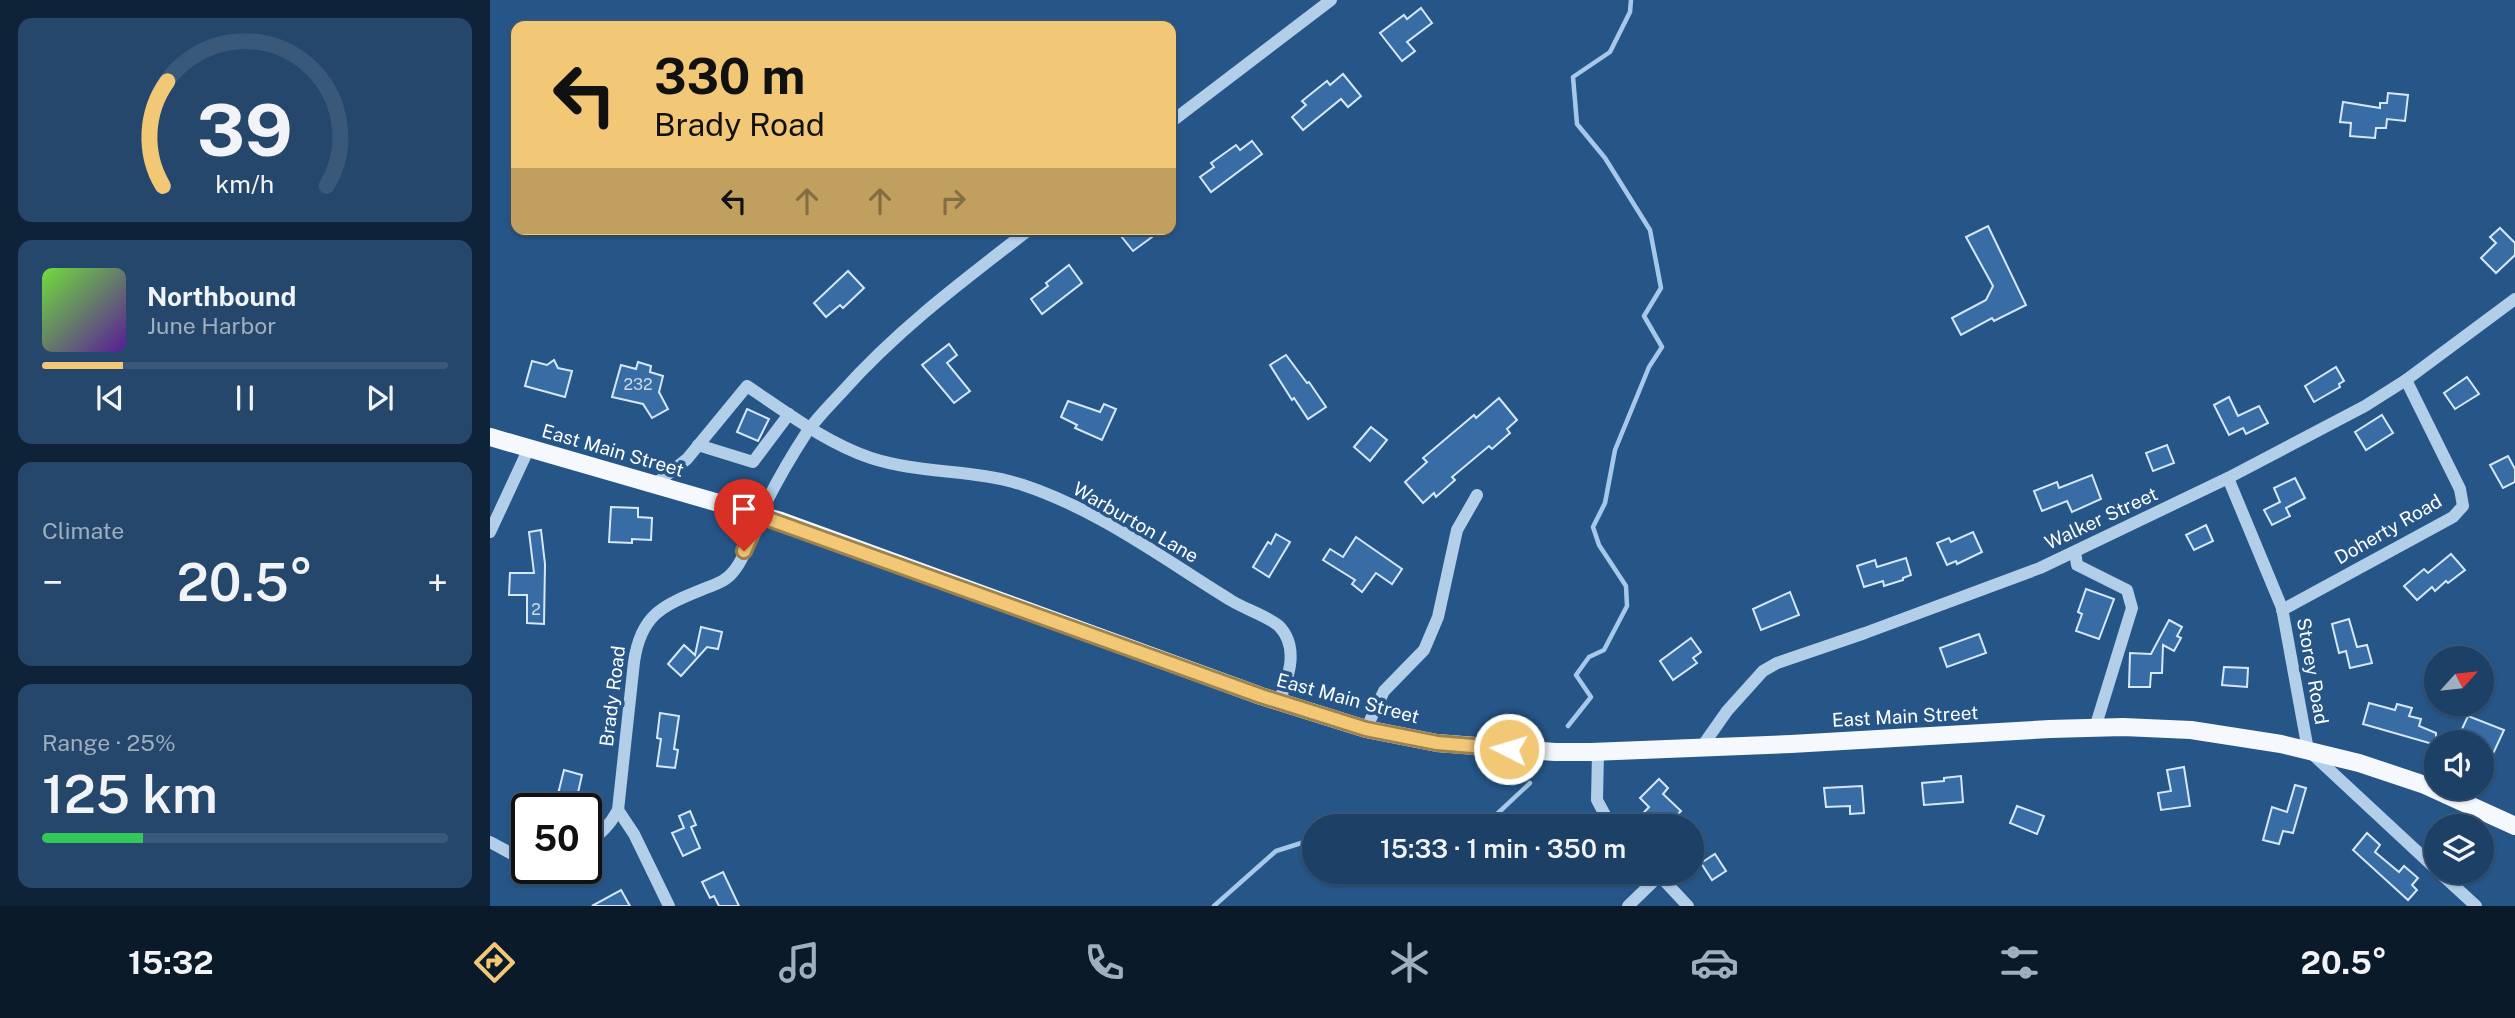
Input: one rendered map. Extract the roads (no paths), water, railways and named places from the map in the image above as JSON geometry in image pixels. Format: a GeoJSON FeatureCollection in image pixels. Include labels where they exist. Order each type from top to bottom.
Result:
{"type":"FeatureCollection","features":[{"type":"Feature","properties":{"kind":"main road","name":"East Main Street"},"geometry":{"type":"LineString","coordinates":[[490,438],[760,516],[1279,702],[1366,729],[1437,743],[1531,751],[1598,752],[2095,728],[2191,730],[2308,750],[2359,763],[2425,785],[2515,827]]}},
{"type":"Feature","properties":{"kind":"street"},"geometry":{"type":"LineString","coordinates":[[1176,118],[1331,0]]}},
{"type":"Feature","properties":{"kind":"street","name":"Brady Road"},"geometry":{"type":"LineString","coordinates":[[618,810],[634,662],[640,633],[660,609],[729,577],[736,569],[790,459],[810,428],[858,373],[911,323],[1022,235]]}},
{"type":"Feature","properties":{"kind":"street","name":"Walker Street"},"geometry":{"type":"LineString","coordinates":[[1701,748],[1752,680],[1777,663],[2040,568],[2228,478],[2344,418],[2406,380],[2515,299]]}},
{"type":"Feature","properties":{"kind":"street","name":"Doherty Road"},"geometry":{"type":"LineString","coordinates":[[2282,610],[2453,517],[2463,506],[2460,489],[2406,380]]}},
{"type":"Feature","properties":{"kind":"street","name":"Warburton Lane"},"geometry":{"type":"LineString","coordinates":[[698,445],[747,386],[810,428],[845,447],[880,460],[991,477],[1057,498],[1108,523],[1235,603],[1278,626],[1289,644],[1291,657],[1290,672],[1279,702]]}},
{"type":"Feature","properties":{"kind":"street"},"geometry":{"type":"LineString","coordinates":[[654,485],[687,458],[698,445],[753,462],[789,414]]}},
{"type":"Feature","properties":{"kind":"street"},"geometry":{"type":"LineString","coordinates":[[490,532],[529,448]]}},
{"type":"Feature","properties":{"kind":"street","name":"Storey Road"},"geometry":{"type":"LineString","coordinates":[[2228,478],[2282,610],[2308,750],[2424,858]]}},
{"type":"Feature","properties":{"kind":"street"},"geometry":{"type":"LineString","coordinates":[[1366,729],[1384,691],[1424,650],[1438,617],[1457,530],[1477,495]]}},
{"type":"Feature","properties":{"kind":"street"},"geometry":{"type":"LineString","coordinates":[[2075,552],[2077,565],[2127,590],[2132,608],[2095,728]]}},
{"type":"Feature","properties":{"kind":"street"},"geometry":{"type":"LineString","coordinates":[[1598,752],[1597,800],[1605,814]]}},
{"type":"Feature","properties":{"kind":"street"},"geometry":{"type":"LineString","coordinates":[[602,832],[612,822],[618,810],[634,834],[668,906]]}},
{"type":"Feature","properties":{"kind":"street"},"geometry":{"type":"LineString","coordinates":[[490,842],[511,853]]}},
{"type":"Feature","properties":{"kind":"street"},"geometry":{"type":"LineString","coordinates":[[1628,906],[1648,884]]}},
{"type":"Feature","properties":{"kind":"street"},"geometry":{"type":"LineString","coordinates":[[1668,884],[1689,906]]}},
{"type":"Feature","properties":{"kind":"street","name":"Storey Road"},"geometry":{"type":"LineString","coordinates":[[2452,884],[2476,906]]}},
{"type":"Feature","properties":{"kind":"waterway"},"geometry":{"type":"LineString","coordinates":[[1568,726],[1591,697],[1576,675],[1589,657],[1604,650],[1627,606],[1626,586],[1599,545],[1593,527],[1605,503],[1615,450],[1649,367],[1662,347],[1644,316],[1661,288],[1650,230],[1605,158],[1577,124],[1573,77],[1610,52],[1630,12],[1631,0]]}},
{"type":"Feature","properties":{"kind":"waterway"},"geometry":{"type":"LineString","coordinates":[[1497,814],[1530,783]]}},
{"type":"Feature","properties":{"kind":"waterway"},"geometry":{"type":"LineString","coordinates":[[1214,906],[1276,851],[1302,843]]}}]}
